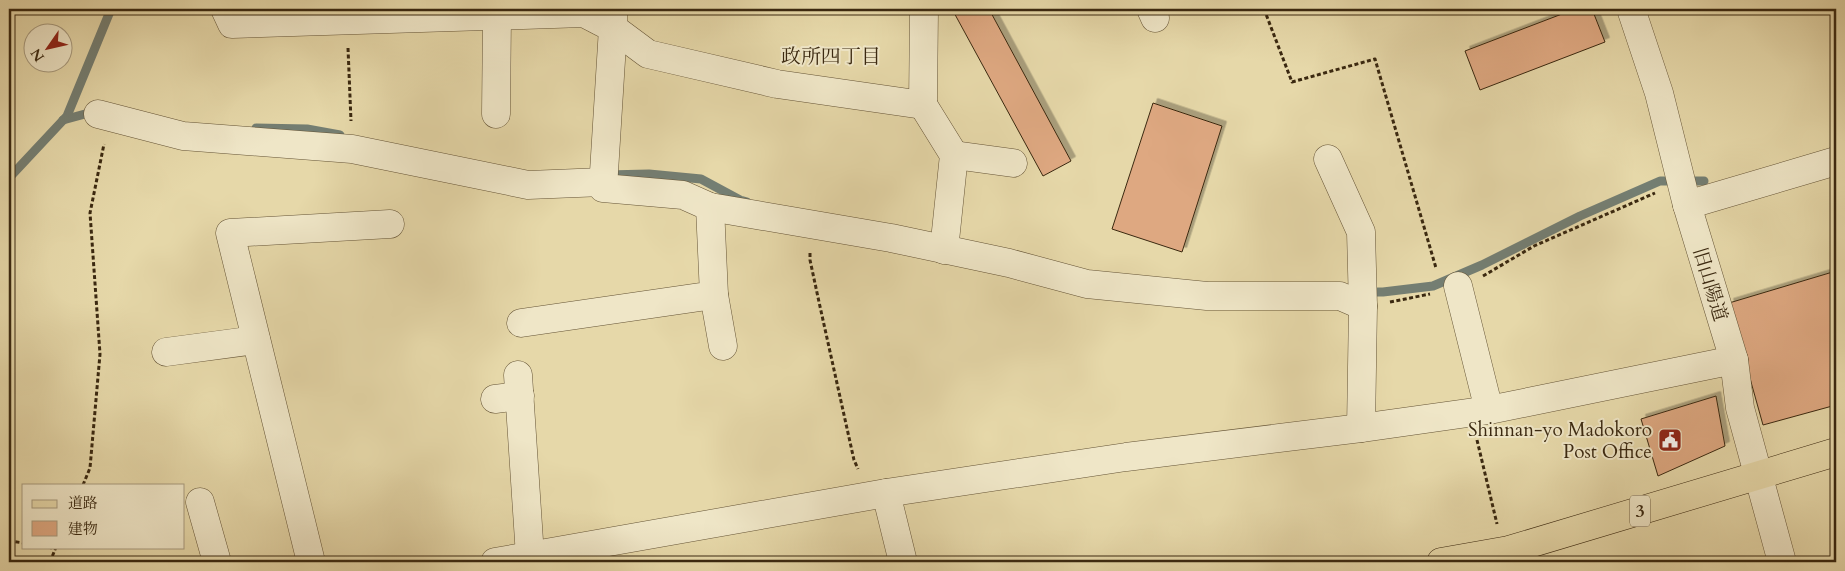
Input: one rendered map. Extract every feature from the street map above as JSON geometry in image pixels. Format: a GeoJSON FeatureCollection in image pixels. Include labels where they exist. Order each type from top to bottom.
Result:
{"type":"FeatureCollection","features":[{"type":"Feature","properties":{"kind":"main road","name":"3"},"geometry":{"type":"LineString","coordinates":[[1441,562],[1509,550],[1836,452]]}},
{"type":"Feature","properties":{"kind":"street"},"geometry":{"type":"LineString","coordinates":[[225,9],[232,24],[584,13],[613,18],[648,54],[777,84],[923,105]]}},
{"type":"Feature","properties":{"kind":"street"},"geometry":{"type":"LineString","coordinates":[[924,9],[923,105],[954,155],[944,250]]}},
{"type":"Feature","properties":{"kind":"street","name":"旧山陽道"},"geometry":{"type":"LineString","coordinates":[[1631,9],[1659,93],[1684,193],[1734,360],[1740,408],[1782,562]]}},
{"type":"Feature","properties":{"kind":"street"},"geometry":{"type":"LineString","coordinates":[[496,114],[497,15]]}},
{"type":"Feature","properties":{"kind":"street"},"geometry":{"type":"LineString","coordinates":[[613,18],[603,188],[683,195],[710,207],[891,238],[1009,263],[1087,284],[1207,296],[1340,296],[1363,306]]}},
{"type":"Feature","properties":{"kind":"street"},"geometry":{"type":"LineString","coordinates":[[103,116],[183,136],[352,149],[528,185],[603,182]]}},
{"type":"Feature","properties":{"kind":"street"},"geometry":{"type":"LineString","coordinates":[[954,155],[1013,163]]}},
{"type":"Feature","properties":{"kind":"street"},"geometry":{"type":"LineString","coordinates":[[1328,158],[1361,232],[1363,306],[1361,428]]}},
{"type":"Feature","properties":{"kind":"street"},"geometry":{"type":"LineString","coordinates":[[1684,193],[1836,161]]}},
{"type":"Feature","properties":{"kind":"street"},"geometry":{"type":"LineString","coordinates":[[710,207],[714,295],[723,346]]}},
{"type":"Feature","properties":{"kind":"street"},"geometry":{"type":"LineString","coordinates":[[311,562],[230,233],[390,224]]}},
{"type":"Feature","properties":{"kind":"street"},"geometry":{"type":"LineString","coordinates":[[1451,289],[1480,411]]}},
{"type":"Feature","properties":{"kind":"street"},"geometry":{"type":"LineString","coordinates":[[520,324],[714,295]]}},
{"type":"Feature","properties":{"kind":"street"},"geometry":{"type":"LineString","coordinates":[[166,352],[256,340]]}},
{"type":"Feature","properties":{"kind":"street"},"geometry":{"type":"LineString","coordinates":[[495,562],[878,495],[1126,457],[1361,428],[1480,411],[1734,360]]}},
{"type":"Feature","properties":{"kind":"street"},"geometry":{"type":"LineString","coordinates":[[511,390],[530,556]]}},
{"type":"Feature","properties":{"kind":"street"},"geometry":{"type":"LineString","coordinates":[[878,495],[903,562]]}},
{"type":"Feature","properties":{"kind":"street"},"geometry":{"type":"LineString","coordinates":[[200,502],[217,562]]}},
{"type":"Feature","properties":{"kind":"path"},"geometry":{"type":"LineString","coordinates":[[1264,9],[1292,82],[1375,59],[1451,289]]}},
{"type":"Feature","properties":{"kind":"path"},"geometry":{"type":"LineString","coordinates":[[346,20],[352,149]]}},
{"type":"Feature","properties":{"kind":"path"},"geometry":{"type":"LineString","coordinates":[[83,484],[90,468],[100,354],[90,213],[103,116]]}},
{"type":"Feature","properties":{"kind":"path"},"geometry":{"type":"LineString","coordinates":[[1363,306],[1451,289],[1482,276],[1534,246],[1684,193]]}},
{"type":"Feature","properties":{"kind":"path"},"geometry":{"type":"LineString","coordinates":[[812,225],[810,260],[854,460],[878,495]]}},
{"type":"Feature","properties":{"kind":"path"},"geometry":{"type":"LineString","coordinates":[[1480,411],[1497,525]]}},
{"type":"Feature","properties":{"kind":"path"},"geometry":{"type":"LineString","coordinates":[[9,540],[22,543]]}},
{"type":"Feature","properties":{"kind":"path"},"geometry":{"type":"LineString","coordinates":[[50,562],[56,548]]}},
{"type":"Feature","properties":{"kind":"building"},"geometry":{"type":"Polygon","coordinates":[[[952,9],[989,9],[1071,161],[1043,176],[952,9]]]}},
{"type":"Feature","properties":{"kind":"building"},"geometry":{"type":"Polygon","coordinates":[[[1575,9],[1592,9],[1605,42],[1480,90],[1465,51],[1575,9]]]}},
{"type":"Feature","properties":{"kind":"building"},"geometry":{"type":"Polygon","coordinates":[[[1153,103],[1222,126],[1182,252],[1112,229],[1153,103]]]}},
{"type":"Feature","properties":{"kind":"building"},"geometry":{"type":"Polygon","coordinates":[[[1836,271],[1836,405],[1763,425],[1729,303],[1836,271]]]}},
{"type":"Feature","properties":{"kind":"building"},"geometry":{"type":"Polygon","coordinates":[[[1716,396],[1725,446],[1658,476],[1641,419],[1716,396]]]}},
{"type":"Feature","properties":{"kind":"waterway"},"geometry":{"type":"LineString","coordinates":[[9,178],[67,116],[111,9]]}},
{"type":"Feature","properties":{"kind":"waterway"},"geometry":{"type":"LineString","coordinates":[[63,120],[96,111]]}},
{"type":"Feature","properties":{"kind":"waterway"},"geometry":{"type":"LineString","coordinates":[[256,128],[307,129],[340,135]]}},
{"type":"Feature","properties":{"kind":"waterway"},"geometry":{"type":"LineString","coordinates":[[606,175],[649,174],[701,179],[747,202]]}},
{"type":"Feature","properties":{"kind":"waterway"},"geometry":{"type":"LineString","coordinates":[[1366,292],[1383,292],[1433,286],[1482,265],[1580,216],[1660,181],[1704,181]]}},
{"type":"Feature","properties":{"kind":"place","name":"Shinnan-yo Madokoro Post Office"},"geometry":{"type":"Point","coordinates":[1670,440]}},
{"type":"Feature","properties":{"kind":"district","name":"政所四丁目"},"geometry":{"type":"Point","coordinates":[831,56]}}]}
